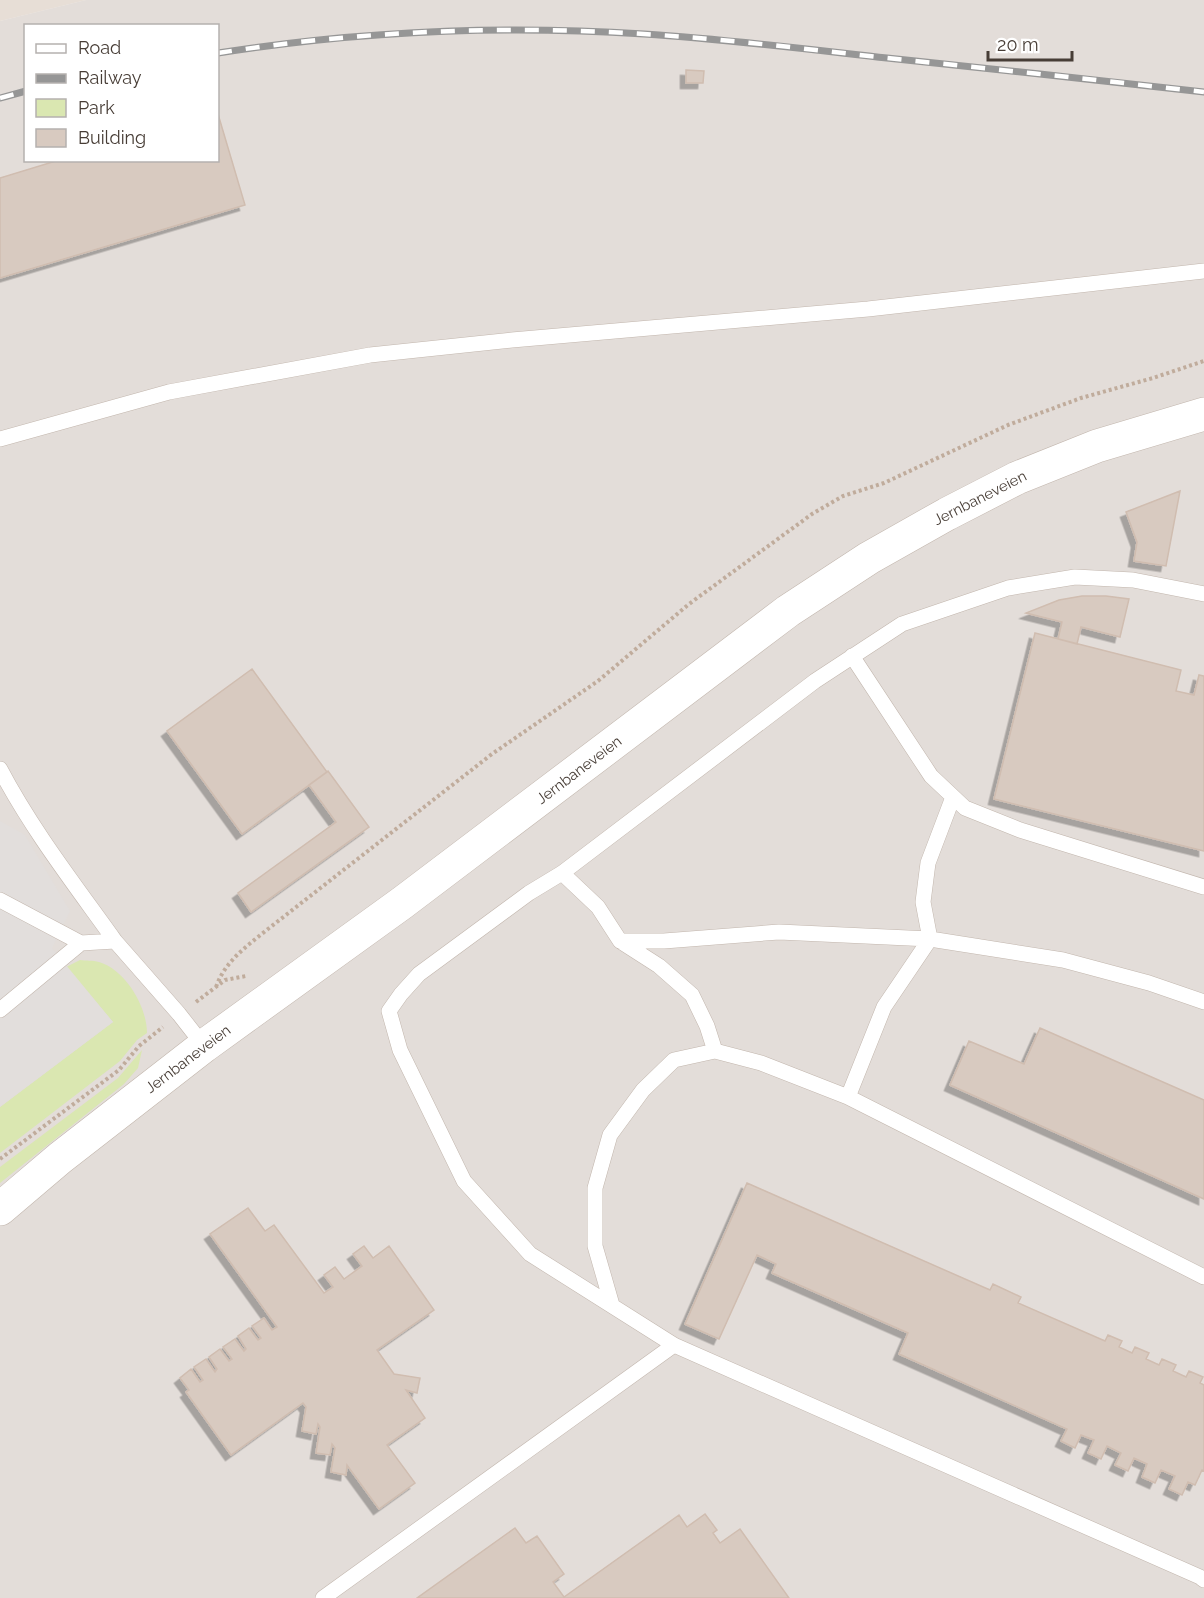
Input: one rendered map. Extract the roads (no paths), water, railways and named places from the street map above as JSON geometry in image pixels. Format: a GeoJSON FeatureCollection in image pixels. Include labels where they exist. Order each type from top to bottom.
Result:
{"type":"FeatureCollection","features":[{"type":"Feature","properties":{"kind":"street","name":"Jernbaneveien"},"geometry":{"type":"LineString","coordinates":[[0,1209],[60,1158],[204,1046],[402,903],[788,611],[869,558],[1017,478],[1097,446],[1204,414]]}},
{"type":"Feature","properties":{"kind":"lane"},"geometry":{"type":"LineString","coordinates":[[0,439],[168,392],[370,355],[512,340],[868,309],[1204,271]]}},
{"type":"Feature","properties":{"kind":"lane"},"geometry":{"type":"LineString","coordinates":[[1204,594],[1133,580],[1075,577],[1008,588],[902,624],[815,681],[562,873],[529,893],[419,974],[389,1011],[400,1050],[464,1181],[530,1254],[674,1344],[1204,1580]]}},
{"type":"Feature","properties":{"kind":"lane"},"geometry":{"type":"LineString","coordinates":[[852,656],[932,776],[965,808],[1020,831],[1204,887]]}},
{"type":"Feature","properties":{"kind":"lane"},"geometry":{"type":"LineString","coordinates":[[0,769],[56,860],[114,941],[179,1014],[204,1046]]}},
{"type":"Feature","properties":{"kind":"lane"},"geometry":{"type":"LineString","coordinates":[[848,1097],[884,1008],[930,939],[923,902],[928,863],[953,797]]}},
{"type":"Feature","properties":{"kind":"lane"},"geometry":{"type":"LineString","coordinates":[[562,873],[598,907],[620,940],[658,966],[692,994],[707,1026],[715,1051]]}},
{"type":"Feature","properties":{"kind":"lane"},"geometry":{"type":"LineString","coordinates":[[0,900],[81,943],[114,941]]}},
{"type":"Feature","properties":{"kind":"lane"},"geometry":{"type":"LineString","coordinates":[[620,940],[664,941],[779,933],[930,939],[1063,960],[1149,983],[1204,1002]]}},
{"type":"Feature","properties":{"kind":"lane"},"geometry":{"type":"LineString","coordinates":[[0,1010],[81,943]]}},
{"type":"Feature","properties":{"kind":"lane"},"geometry":{"type":"LineString","coordinates":[[612,1305],[595,1246],[595,1188],[610,1135],[643,1090],[674,1060],[715,1051],[761,1063],[848,1097],[1204,1277]]}},
{"type":"Feature","properties":{"kind":"lane"},"geometry":{"type":"LineString","coordinates":[[323,1598],[674,1344]]}},
{"type":"Feature","properties":{"kind":"railway"},"geometry":{"type":"LineString","coordinates":[[219,53],[324,39],[377,35],[484,30],[591,31],[736,41],[1204,92]]}},
{"type":"Feature","properties":{"kind":"railway"},"geometry":{"type":"LineString","coordinates":[[0,98],[24,92]]}}]}
